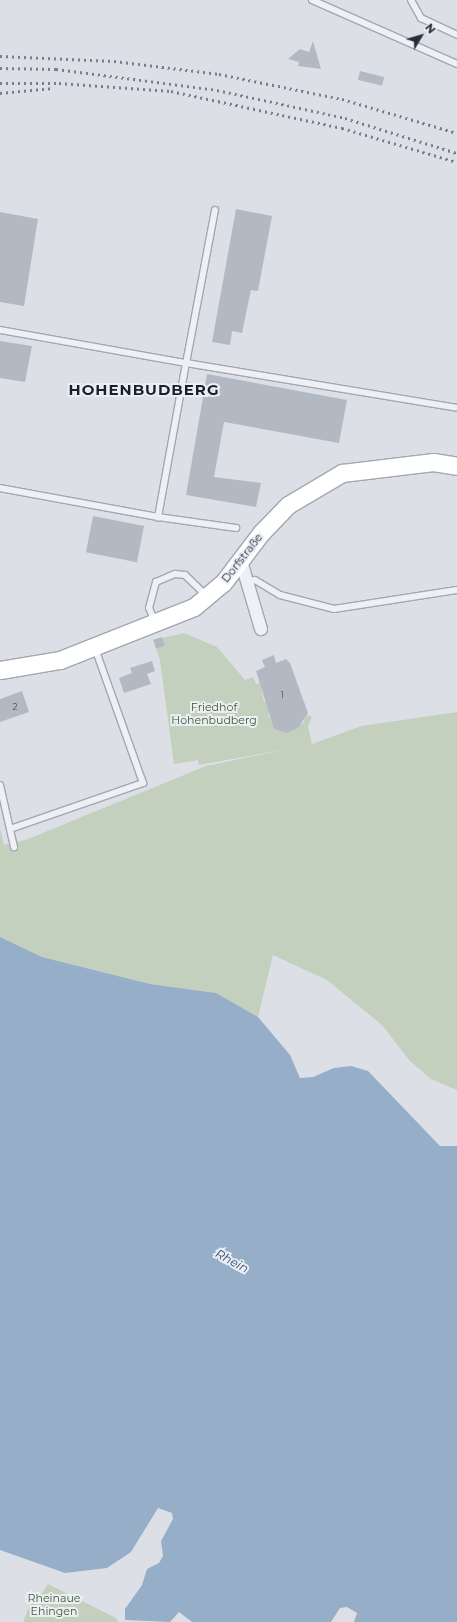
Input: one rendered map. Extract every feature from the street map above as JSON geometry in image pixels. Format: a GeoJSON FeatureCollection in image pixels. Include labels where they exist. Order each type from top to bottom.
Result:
{"type":"FeatureCollection","features":[{"type":"Feature","properties":{"kind":"street","name":"Dorfstraße"},"geometry":{"type":"LineString","coordinates":[[0,670],[60,660],[194,607],[207,597],[241,561],[288,505],[342,472],[433,462],[457,466]]}},
{"type":"Feature","properties":{"kind":"street"},"geometry":{"type":"LineString","coordinates":[[241,561],[261,629]]}},
{"type":"Feature","properties":{"kind":"lane"},"geometry":{"type":"LineString","coordinates":[[312,0],[457,64]]}},
{"type":"Feature","properties":{"kind":"lane"},"geometry":{"type":"LineString","coordinates":[[411,0],[421,18],[457,35]]}},
{"type":"Feature","properties":{"kind":"lane"},"geometry":{"type":"LineString","coordinates":[[158,517],[215,210]]}},
{"type":"Feature","properties":{"kind":"lane"},"geometry":{"type":"LineString","coordinates":[[0,330],[186,363],[457,408]]}},
{"type":"Feature","properties":{"kind":"lane"},"geometry":{"type":"LineString","coordinates":[[0,488],[158,517],[236,528]]}},
{"type":"Feature","properties":{"kind":"lane"},"geometry":{"type":"LineString","coordinates":[[155,623],[149,608],[152,588],[166,577],[185,575],[207,597]]}},
{"type":"Feature","properties":{"kind":"lane"},"geometry":{"type":"LineString","coordinates":[[247,582],[255,580],[280,595],[334,609],[457,590]]}},
{"type":"Feature","properties":{"kind":"lane"},"geometry":{"type":"LineString","coordinates":[[10,829],[143,783],[95,646]]}},
{"type":"Feature","properties":{"kind":"lane"},"geometry":{"type":"LineString","coordinates":[[0,785],[14,847]]}},
{"type":"Feature","properties":{"kind":"green space","name":"Friedhof Hohenbudberg"},"geometry":{"type":"Polygon","coordinates":[[[184,633],[217,647],[245,680],[253,677],[256,684],[260,683],[264,702],[267,702],[271,712],[268,714],[277,730],[291,731],[304,722],[305,714],[312,717],[308,726],[312,744],[361,726],[457,712],[457,1090],[431,1079],[410,1061],[382,1025],[327,980],[273,955],[258,1017],[216,993],[150,984],[42,957],[0,937],[0,828],[4,845],[28,839],[206,766],[287,749],[199,765],[198,760],[174,764],[160,660],[153,640],[184,633]]]}},
{"type":"Feature","properties":{"kind":"green space","name":"Rheinaue Ehingen"},"geometry":{"type":"Polygon","coordinates":[[[48,1584],[116,1618],[118,1622],[23,1622],[33,1598],[38,1599],[48,1584]]]}},
{"type":"Feature","properties":{"kind":"water","name":"Rhein"},"geometry":{"type":"Polygon","coordinates":[[[0,937],[42,957],[150,984],[216,993],[258,1017],[290,1055],[300,1078],[313,1077],[334,1068],[351,1066],[368,1071],[440,1146],[457,1146],[457,1622],[354,1622],[357,1613],[347,1607],[340,1608],[331,1622],[192,1622],[179,1612],[170,1622],[125,1620],[125,1609],[142,1585],[147,1569],[159,1563],[163,1556],[161,1541],[173,1519],[172,1513],[158,1508],[131,1552],[107,1568],[65,1573],[0,1550],[0,937]]]}},
{"type":"Feature","properties":{"kind":"building"},"geometry":{"type":"Polygon","coordinates":[[[313,41],[321,69],[298,66],[299,62],[288,59],[300,49],[309,52],[313,41]]]}},
{"type":"Feature","properties":{"kind":"building"},"geometry":{"type":"Polygon","coordinates":[[[360,71],[384,77],[382,86],[358,80],[360,71]]]}},
{"type":"Feature","properties":{"kind":"building"},"geometry":{"type":"Polygon","coordinates":[[[236,209],[272,216],[258,291],[251,290],[242,333],[232,331],[230,345],[212,342],[236,209]]]}},
{"type":"Feature","properties":{"kind":"building"},"geometry":{"type":"Polygon","coordinates":[[[0,212],[38,219],[24,306],[0,302],[0,212]]]}},
{"type":"Feature","properties":{"kind":"building"},"geometry":{"type":"Polygon","coordinates":[[[0,341],[32,346],[25,382],[0,378],[0,341]]]}},
{"type":"Feature","properties":{"kind":"building"},"geometry":{"type":"Polygon","coordinates":[[[207,374],[347,400],[339,443],[224,422],[214,477],[261,483],[256,507],[186,495],[207,374]]]}},
{"type":"Feature","properties":{"kind":"building"},"geometry":{"type":"Polygon","coordinates":[[[93,516],[144,526],[137,562],[86,552],[93,516]]]}},
{"type":"Feature","properties":{"kind":"building"},"geometry":{"type":"Polygon","coordinates":[[[162,637],[165,646],[156,648],[153,640],[162,637]]]}},
{"type":"Feature","properties":{"kind":"building"},"geometry":{"type":"Polygon","coordinates":[[[274,655],[276,663],[286,659],[290,663],[308,713],[298,728],[287,733],[274,729],[256,671],[265,667],[262,660],[274,655]]]}},
{"type":"Feature","properties":{"kind":"building"},"geometry":{"type":"Polygon","coordinates":[[[152,661],[155,671],[147,674],[151,684],[124,693],[119,678],[132,673],[130,668],[152,661]]]}},
{"type":"Feature","properties":{"kind":"building"},"geometry":{"type":"Polygon","coordinates":[[[22,691],[29,712],[0,722],[0,699],[22,691]]]}},
{"type":"Feature","properties":{"kind":"railway"},"geometry":{"type":"LineString","coordinates":[[0,56],[114,61],[219,74],[342,99],[457,133]]}},
{"type":"Feature","properties":{"kind":"railway"},"geometry":{"type":"LineString","coordinates":[[0,68],[56,69],[217,90],[345,118],[457,153]]}},
{"type":"Feature","properties":{"kind":"railway"},"geometry":{"type":"LineString","coordinates":[[0,83],[59,83],[171,91],[342,128],[457,162]]}},
{"type":"Feature","properties":{"kind":"railway"},"geometry":{"type":"LineString","coordinates":[[0,93],[54,88]]}},
{"type":"Feature","properties":{"kind":"district","name":"HOHENBUDBERG"},"geometry":{"type":"Point","coordinates":[144,390]}}]}
